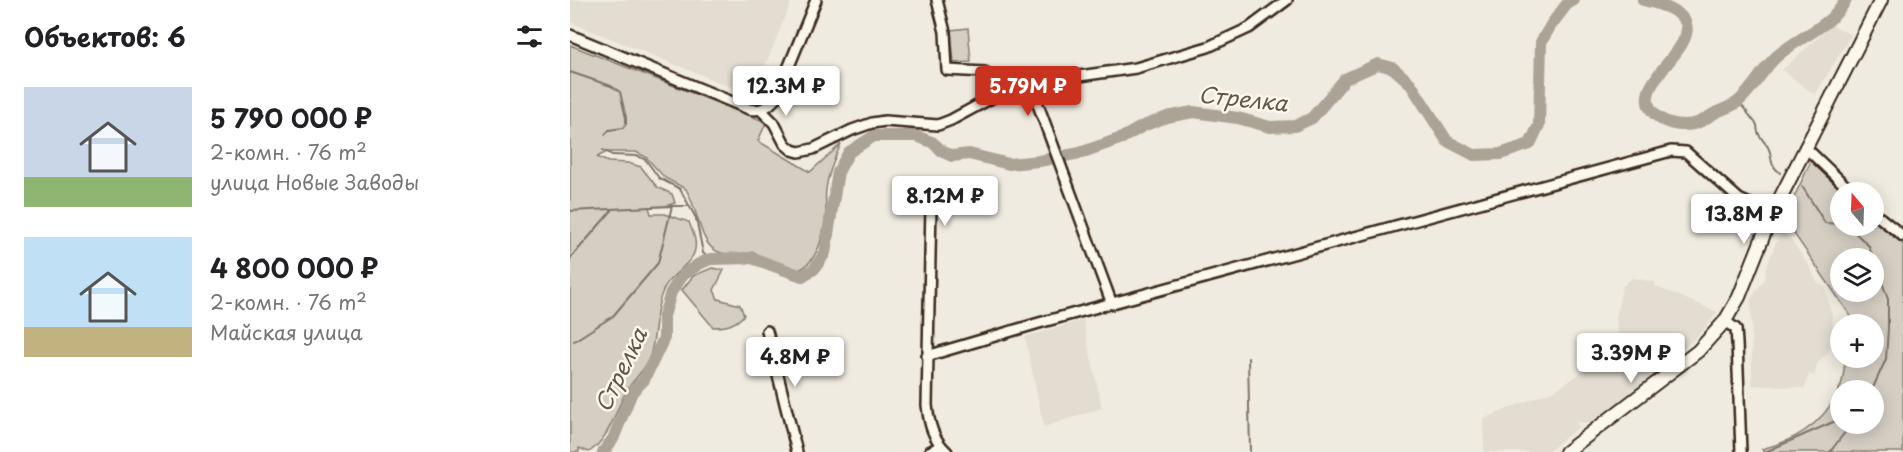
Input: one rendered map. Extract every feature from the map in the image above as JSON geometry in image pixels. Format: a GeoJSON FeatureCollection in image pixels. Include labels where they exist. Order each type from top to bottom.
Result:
{"type":"FeatureCollection","features":[{"type":"Feature","properties":{"kind":"main road"},"geometry":{"type":"LineString","coordinates":[[1566,452],[1698,351],[1725,321],[1738,297],[1787,183],[1881,0]]}},
{"type":"Feature","properties":{"kind":"street"},"geometry":{"type":"LineString","coordinates":[[570,35],[749,109],[764,108],[776,98],[816,0]]}},
{"type":"Feature","properties":{"kind":"street"},"geometry":{"type":"LineString","coordinates":[[937,0],[945,32],[946,70],[985,72],[999,94]]}},
{"type":"Feature","properties":{"kind":"street"},"geometry":{"type":"LineString","coordinates":[[764,108],[785,144],[792,150],[802,152],[824,145],[852,130],[872,123],[885,121],[929,126],[943,124],[999,94],[1030,83],[1136,68],[1181,56],[1230,38],[1249,28],[1287,0]]}},
{"type":"Feature","properties":{"kind":"street"},"geometry":{"type":"LineString","coordinates":[[1030,83],[1112,304]]}},
{"type":"Feature","properties":{"kind":"street"},"geometry":{"type":"LineString","coordinates":[[1806,147],[1842,182]]}},
{"type":"Feature","properties":{"kind":"street"},"geometry":{"type":"LineString","coordinates":[[927,356],[1038,323],[1671,151],[1686,152],[1739,199],[1772,214]]}},
{"type":"Feature","properties":{"kind":"street"},"geometry":{"type":"LineString","coordinates":[[929,452],[944,449],[933,434],[928,419],[927,356],[932,205]]}},
{"type":"Feature","properties":{"kind":"street"},"geometry":{"type":"LineString","coordinates":[[1884,221],[1903,236]]}},
{"type":"Feature","properties":{"kind":"street"},"geometry":{"type":"LineString","coordinates":[[1725,321],[1736,329],[1742,452]]}},
{"type":"Feature","properties":{"kind":"street"},"geometry":{"type":"LineString","coordinates":[[767,331],[797,452]]}},
{"type":"Feature","properties":{"kind":"shaded area"},"geometry":{"type":"Polygon","coordinates":[[[570,0],[792,0],[753,96],[570,22],[570,0]]]}},
{"type":"Feature","properties":{"kind":"shaded area"},"geometry":{"type":"Polygon","coordinates":[[[1832,25],[1851,35],[1815,95],[1782,70],[1832,25]]]}},
{"type":"Feature","properties":{"kind":"shaded area"},"geometry":{"type":"Polygon","coordinates":[[[968,28],[971,62],[954,63],[951,30],[968,28]]]}},
{"type":"Feature","properties":{"kind":"shaded area"},"geometry":{"type":"Polygon","coordinates":[[[570,45],[761,120],[766,123],[758,141],[810,172],[841,144],[827,183],[825,221],[819,246],[806,266],[799,270],[765,259],[754,252],[735,255],[721,253],[712,248],[701,230],[686,189],[665,178],[646,157],[636,152],[607,152],[597,157],[608,162],[628,163],[641,167],[657,187],[672,194],[675,203],[649,207],[651,214],[665,214],[689,222],[695,245],[692,257],[664,288],[648,361],[627,390],[607,432],[589,452],[579,448],[579,452],[570,452],[570,45]]]}},
{"type":"Feature","properties":{"kind":"shaded area"},"geometry":{"type":"Polygon","coordinates":[[[1812,159],[1837,182],[1830,182],[1830,236],[1884,236],[1884,226],[1903,245],[1903,452],[1763,452],[1762,449],[1788,440],[1810,427],[1830,406],[1830,434],[1884,434],[1884,380],[1843,380],[1844,368],[1884,368],[1884,314],[1849,314],[1841,302],[1884,302],[1884,248],[1830,248],[1830,286],[1784,219],[1812,159]]]}},
{"type":"Feature","properties":{"kind":"shaded area"},"geometry":{"type":"Polygon","coordinates":[[[1781,231],[1791,240],[1810,267],[1817,282],[1825,287],[1832,314],[1830,350],[1817,364],[1814,376],[1809,374],[1805,388],[1752,385],[1751,298],[1765,279],[1766,267],[1781,231]]]}},
{"type":"Feature","properties":{"kind":"shaded area"},"geometry":{"type":"Polygon","coordinates":[[[712,268],[724,270],[714,290],[718,299],[740,305],[744,315],[726,326],[713,327],[682,290],[693,276],[712,268]]]}},
{"type":"Feature","properties":{"kind":"shaded area"},"geometry":{"type":"Polygon","coordinates":[[[1632,278],[1656,282],[1655,286],[1717,312],[1703,331],[1672,359],[1670,357],[1648,376],[1646,382],[1589,423],[1576,422],[1579,427],[1547,452],[1484,452],[1483,419],[1557,389],[1582,372],[1618,340],[1616,317],[1622,287],[1632,278]]]}},
{"type":"Feature","properties":{"kind":"shaded area"},"geometry":{"type":"Polygon","coordinates":[[[1083,320],[1102,408],[1044,427],[1025,337],[1083,320]]]}},
{"type":"Feature","properties":{"kind":"waterway","name":"Стрелка"},"geometry":{"type":"LineString","coordinates":[[603,452],[613,439],[632,392],[644,380],[664,338],[664,316],[671,292],[683,275],[710,259],[752,258],[802,276],[814,269],[825,253],[838,172],[849,152],[874,136],[916,136],[932,142],[943,152],[952,156],[969,154],[1009,164],[1080,153],[1122,138],[1143,126],[1167,117],[1193,112],[1238,118],[1270,127],[1295,126],[1312,118],[1345,79],[1378,64],[1393,68],[1410,83],[1447,141],[1474,155],[1500,154],[1530,144],[1539,125],[1541,42],[1567,4],[1574,0]]}},
{"type":"Feature","properties":{"kind":"waterway","name":"Стрелка"},"geometry":{"type":"LineString","coordinates":[[1643,0],[1674,11],[1686,24],[1684,39],[1651,87],[1648,102],[1662,120],[1682,125],[1700,122],[1739,101],[1776,57],[1832,18],[1846,0]]}},
{"type":"Feature","properties":{"kind":"waterway"},"geometry":{"type":"LineString","coordinates":[[570,72],[611,86],[620,92],[626,124],[623,128],[609,130],[605,135]]}},
{"type":"Feature","properties":{"kind":"waterway"},"geometry":{"type":"LineString","coordinates":[[1739,102],[1757,125],[1759,134],[1770,151],[1773,166],[1780,173]]}},
{"type":"Feature","properties":{"kind":"waterway"},"geometry":{"type":"LineString","coordinates":[[603,150],[612,155],[638,156],[646,160],[659,178],[680,189],[696,218],[703,253],[710,259]]}},
{"type":"Feature","properties":{"kind":"waterway"},"geometry":{"type":"LineString","coordinates":[[1802,186],[1825,223],[1830,223]]}},
{"type":"Feature","properties":{"kind":"waterway"},"geometry":{"type":"LineString","coordinates":[[570,211],[672,206]]}},
{"type":"Feature","properties":{"kind":"waterway"},"geometry":{"type":"LineString","coordinates":[[574,341],[613,316],[658,263],[672,206],[690,206]]}},
{"type":"Feature","properties":{"kind":"waterway"},"geometry":{"type":"LineString","coordinates":[[570,259],[613,209]]}},
{"type":"Feature","properties":{"kind":"waterway"},"geometry":{"type":"LineString","coordinates":[[1859,236],[1870,248]]}},
{"type":"Feature","properties":{"kind":"waterway"},"geometry":{"type":"LineString","coordinates":[[1877,380],[1886,359],[1888,299],[1884,288]]}},
{"type":"Feature","properties":{"kind":"waterway"},"geometry":{"type":"LineString","coordinates":[[1248,358],[1250,452]]}},
{"type":"Feature","properties":{"kind":"waterway"},"geometry":{"type":"LineString","coordinates":[[1765,452],[1830,423]]}},
{"type":"Feature","properties":{"kind":"waterway"},"geometry":{"type":"LineString","coordinates":[[1830,452],[1844,434]]}}]}
